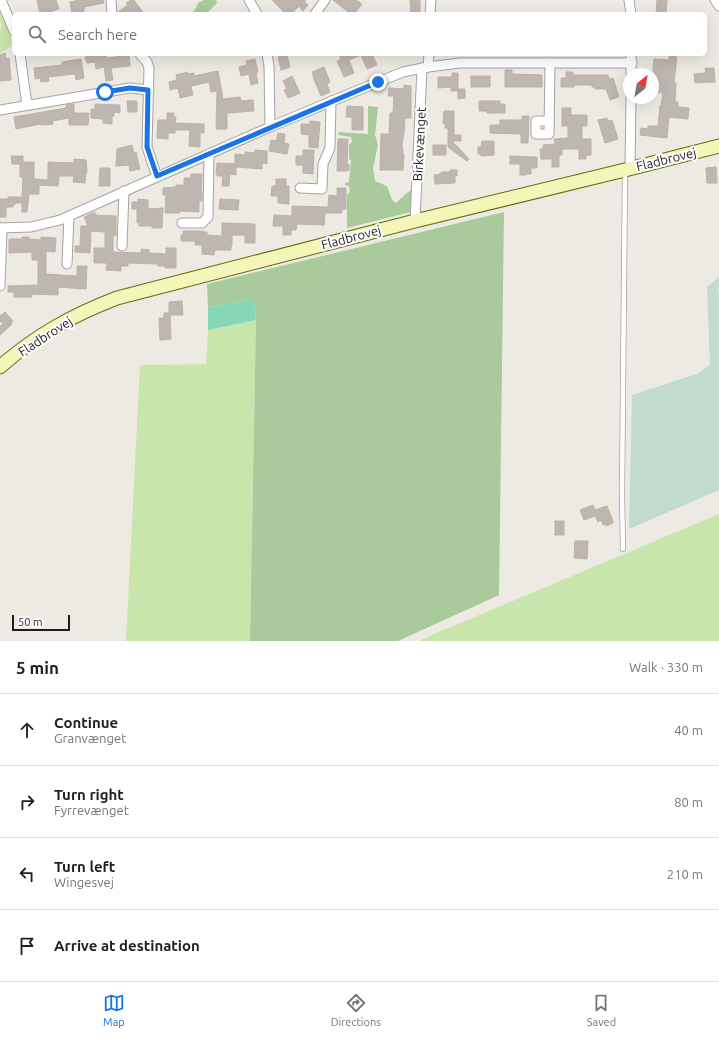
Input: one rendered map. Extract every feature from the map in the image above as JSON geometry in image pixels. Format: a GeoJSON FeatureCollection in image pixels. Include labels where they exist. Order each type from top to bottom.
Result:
{"type":"FeatureCollection","features":[{"type":"Feature","properties":{"kind":"main road","name":"Fladbrovej"},"geometry":{"type":"LineString","coordinates":[[0,367],[25,346],[66,320],[117,298],[415,221],[719,146]]}},
{"type":"Feature","properties":{"kind":"street"},"geometry":{"type":"LineString","coordinates":[[1,0],[12,26]]}},
{"type":"Feature","properties":{"kind":"street"},"geometry":{"type":"LineString","coordinates":[[111,0],[112,12]]}},
{"type":"Feature","properties":{"kind":"street"},"geometry":{"type":"LineString","coordinates":[[249,0],[256,12]]}},
{"type":"Feature","properties":{"kind":"street"},"geometry":{"type":"LineString","coordinates":[[316,12],[325,0]]}},
{"type":"Feature","properties":{"kind":"street"},"geometry":{"type":"LineString","coordinates":[[430,12],[431,0]]}},
{"type":"Feature","properties":{"kind":"street"},"geometry":{"type":"LineString","coordinates":[[629,0],[631,12]]}},
{"type":"Feature","properties":{"kind":"street"},"geometry":{"type":"LineString","coordinates":[[715,0],[719,6]]}},
{"type":"Feature","properties":{"kind":"street"},"geometry":{"type":"LineString","coordinates":[[20,56],[27,105]]}},
{"type":"Feature","properties":{"kind":"street"},"geometry":{"type":"LineString","coordinates":[[142,56],[147,62],[148,68],[147,147],[157,176]]}},
{"type":"Feature","properties":{"kind":"street"},"geometry":{"type":"LineString","coordinates":[[267,56],[269,69],[270,127]]}},
{"type":"Feature","properties":{"kind":"street","name":"Birkevænget"},"geometry":{"type":"LineString","coordinates":[[415,221],[425,68],[428,56]]}},
{"type":"Feature","properties":{"kind":"street"},"geometry":{"type":"LineString","coordinates":[[0,286],[1,228],[31,227],[69,216],[157,176],[386,78],[403,72],[460,63],[550,63],[632,59]]}},
{"type":"Feature","properties":{"kind":"street"},"geometry":{"type":"LineString","coordinates":[[549,121],[550,63]]}},
{"type":"Feature","properties":{"kind":"street"},"geometry":{"type":"LineString","coordinates":[[0,110],[130,88],[148,90]]}},
{"type":"Feature","properties":{"kind":"street"},"geometry":{"type":"LineString","coordinates":[[300,188],[322,189],[323,164],[330,148],[331,101]]}},
{"type":"Feature","properties":{"kind":"street"},"geometry":{"type":"LineString","coordinates":[[628,169],[631,104]]}},
{"type":"Feature","properties":{"kind":"street"},"geometry":{"type":"LineString","coordinates":[[182,223],[202,223],[208,217],[209,154]]}},
{"type":"Feature","properties":{"kind":"street"},"geometry":{"type":"LineString","coordinates":[[122,246],[124,191]]}},
{"type":"Feature","properties":{"kind":"street"},"geometry":{"type":"LineString","coordinates":[[67,264],[69,216]]}},
{"type":"Feature","properties":{"kind":"lane"},"geometry":{"type":"LineString","coordinates":[[622,549],[628,169]]}},
{"type":"Feature","properties":{"kind":"green space"},"geometry":{"type":"Polygon","coordinates":[[[204,0],[216,0],[217,3],[208,12],[193,12],[198,3],[204,0]]]}},
{"type":"Feature","properties":{"kind":"green space"},"geometry":{"type":"Polygon","coordinates":[[[0,6],[12,40],[12,46],[0,53],[0,30],[2,25],[0,21],[0,6]]]}},
{"type":"Feature","properties":{"kind":"green space"},"geometry":{"type":"Polygon","coordinates":[[[368,106],[378,107],[375,135],[378,145],[373,168],[375,181],[387,186],[392,200],[396,203],[411,190],[411,212],[347,228],[347,195],[350,192],[349,186],[345,185],[345,183],[349,182],[351,160],[349,159],[349,145],[352,142],[351,137],[338,135],[339,132],[368,134],[368,106]]]}},
{"type":"Feature","properties":{"kind":"green space"},"geometry":{"type":"Polygon","coordinates":[[[504,212],[499,595],[398,641],[250,641],[256,320],[254,303],[251,299],[208,308],[207,284],[504,212]]]}},
{"type":"Feature","properties":{"kind":"green space"},"geometry":{"type":"Polygon","coordinates":[[[719,277],[719,490],[629,529],[632,395],[699,373],[710,365],[707,287],[719,277]]]}},
{"type":"Feature","properties":{"kind":"green space"},"geometry":{"type":"Polygon","coordinates":[[[251,299],[254,303],[256,320],[208,330],[208,308],[251,299]]]}},
{"type":"Feature","properties":{"kind":"green space"},"geometry":{"type":"Polygon","coordinates":[[[256,320],[250,641],[126,641],[140,365],[206,364],[208,330],[256,320]]]}},
{"type":"Feature","properties":{"kind":"green space"},"geometry":{"type":"Polygon","coordinates":[[[719,514],[719,641],[419,641],[439,632],[719,514]]]}},
{"type":"Feature","properties":{"kind":"building"},"geometry":{"type":"Polygon","coordinates":[[[37,0],[56,0],[59,9],[52,12],[40,12],[37,0]]]}},
{"type":"Feature","properties":{"kind":"building"},"geometry":{"type":"Polygon","coordinates":[[[79,0],[103,0],[104,3],[84,7],[84,12],[72,12],[70,2],[79,0]]]}},
{"type":"Feature","properties":{"kind":"building"},"geometry":{"type":"Polygon","coordinates":[[[134,0],[143,12],[118,12],[128,5],[126,3],[134,0]]]}},
{"type":"Feature","properties":{"kind":"building"},"geometry":{"type":"Polygon","coordinates":[[[272,0],[306,0],[304,1],[308,5],[303,11],[299,6],[293,12],[284,12],[272,0]]]}},
{"type":"Feature","properties":{"kind":"building"},"geometry":{"type":"Polygon","coordinates":[[[333,0],[356,0],[362,4],[356,12],[348,12],[333,0]]]}},
{"type":"Feature","properties":{"kind":"building"},"geometry":{"type":"Polygon","coordinates":[[[410,0],[420,0],[420,12],[411,12],[410,0]]]}},
{"type":"Feature","properties":{"kind":"building"},"geometry":{"type":"Polygon","coordinates":[[[657,0],[667,0],[666,12],[656,12],[657,0]]]}},
{"type":"Feature","properties":{"kind":"building"},"geometry":{"type":"Polygon","coordinates":[[[5,53],[6,59],[9,58],[11,80],[0,81],[0,55],[5,53]]]}},
{"type":"Feature","properties":{"kind":"building"},"geometry":{"type":"Polygon","coordinates":[[[106,56],[107,58],[129,56],[130,66],[111,68],[113,80],[106,81],[104,67],[96,69],[95,62],[87,63],[85,57],[106,56]]]}},
{"type":"Feature","properties":{"kind":"building"},"geometry":{"type":"Polygon","coordinates":[[[287,56],[290,67],[281,70],[278,57],[287,56]]]}},
{"type":"Feature","properties":{"kind":"building"},"geometry":{"type":"Polygon","coordinates":[[[340,56],[359,56],[349,60],[354,73],[344,77],[337,61],[341,59],[340,56]]]}},
{"type":"Feature","properties":{"kind":"building"},"geometry":{"type":"Polygon","coordinates":[[[361,56],[373,56],[377,65],[367,69],[361,56]]]}},
{"type":"Feature","properties":{"kind":"building"},"geometry":{"type":"Polygon","coordinates":[[[669,56],[677,57],[674,83],[676,83],[675,102],[678,102],[678,107],[689,108],[688,119],[669,117],[667,138],[640,135],[641,128],[648,129],[648,126],[658,126],[663,93],[659,93],[659,68],[653,68],[654,59],[669,60],[669,56]]]}},
{"type":"Feature","properties":{"kind":"building"},"geometry":{"type":"Polygon","coordinates":[[[81,59],[84,78],[76,80],[75,74],[48,77],[49,81],[41,82],[40,78],[35,79],[34,68],[62,65],[62,62],[81,59]]]}},
{"type":"Feature","properties":{"kind":"building"},"geometry":{"type":"Polygon","coordinates":[[[255,59],[258,72],[256,73],[258,83],[251,85],[249,74],[241,76],[239,67],[247,65],[246,61],[255,59]]]}},
{"type":"Feature","properties":{"kind":"building"},"geometry":{"type":"Polygon","coordinates":[[[324,67],[330,82],[327,84],[330,92],[321,96],[312,72],[324,67]]]}},
{"type":"Feature","properties":{"kind":"building"},"geometry":{"type":"Polygon","coordinates":[[[705,68],[714,68],[715,82],[695,83],[694,74],[706,73],[705,68]]]}},
{"type":"Feature","properties":{"kind":"building"},"geometry":{"type":"Polygon","coordinates":[[[505,70],[512,70],[512,74],[542,75],[542,87],[505,87],[505,70]]]}},
{"type":"Feature","properties":{"kind":"building"},"geometry":{"type":"Polygon","coordinates":[[[218,71],[223,99],[240,97],[241,101],[253,100],[254,111],[227,113],[227,129],[216,129],[217,91],[211,92],[209,82],[191,86],[193,95],[180,98],[178,88],[170,90],[169,82],[177,80],[176,75],[188,72],[188,74],[194,73],[194,76],[218,71]]]}},
{"type":"Feature","properties":{"kind":"building"},"geometry":{"type":"Polygon","coordinates":[[[566,72],[573,72],[573,75],[608,75],[609,79],[613,78],[619,97],[610,100],[606,89],[595,89],[592,85],[561,87],[561,78],[566,78],[566,72]]]}},
{"type":"Feature","properties":{"kind":"building"},"geometry":{"type":"Polygon","coordinates":[[[452,73],[458,73],[458,89],[465,89],[465,98],[458,99],[458,91],[451,91],[451,87],[438,88],[438,77],[452,77],[452,73]]]}},
{"type":"Feature","properties":{"kind":"building"},"geometry":{"type":"Polygon","coordinates":[[[292,76],[300,93],[288,98],[284,90],[287,89],[283,81],[292,76]]]}},
{"type":"Feature","properties":{"kind":"building"},"geometry":{"type":"Polygon","coordinates":[[[471,76],[490,76],[490,87],[471,87],[471,76]]]}},
{"type":"Feature","properties":{"kind":"building"},"geometry":{"type":"Polygon","coordinates":[[[404,85],[411,86],[411,118],[405,118],[402,145],[404,154],[403,170],[380,170],[381,134],[389,134],[390,113],[393,113],[394,96],[388,96],[389,88],[404,89],[404,85]]]}},
{"type":"Feature","properties":{"kind":"building"},"geometry":{"type":"Polygon","coordinates":[[[127,101],[137,101],[137,112],[128,112],[127,101]]]}},
{"type":"Feature","properties":{"kind":"building"},"geometry":{"type":"Polygon","coordinates":[[[479,101],[500,101],[500,104],[505,104],[505,113],[487,113],[487,111],[479,111],[479,101]]]}},
{"type":"Feature","properties":{"kind":"building"},"geometry":{"type":"Polygon","coordinates":[[[74,104],[74,113],[89,113],[88,125],[69,125],[69,118],[52,121],[53,124],[40,124],[16,129],[14,117],[66,108],[66,105],[74,104]]]}},
{"type":"Feature","properties":{"kind":"building"},"geometry":{"type":"Polygon","coordinates":[[[95,104],[120,105],[120,113],[114,112],[114,116],[112,116],[112,124],[103,123],[103,119],[91,118],[91,109],[95,109],[95,104]]]}},
{"type":"Feature","properties":{"kind":"building"},"geometry":{"type":"Polygon","coordinates":[[[347,106],[363,107],[363,130],[352,130],[352,117],[346,117],[347,106]]]}},
{"type":"Feature","properties":{"kind":"building"},"geometry":{"type":"Polygon","coordinates":[[[562,108],[571,108],[571,115],[587,115],[587,126],[582,126],[582,139],[591,139],[591,155],[586,155],[586,159],[579,159],[579,149],[563,149],[562,155],[559,155],[559,167],[552,167],[552,159],[541,159],[540,149],[543,149],[543,145],[555,144],[554,139],[568,138],[568,126],[562,126],[562,108]]]}},
{"type":"Feature","properties":{"kind":"building"},"geometry":{"type":"Polygon","coordinates":[[[444,111],[454,111],[454,135],[461,135],[461,141],[452,141],[469,159],[467,161],[448,147],[448,128],[445,128],[445,123],[443,123],[444,111]]]}},
{"type":"Feature","properties":{"kind":"building"},"geometry":{"type":"Polygon","coordinates":[[[167,113],[174,113],[174,117],[176,117],[175,123],[204,124],[204,133],[200,133],[200,147],[189,146],[190,130],[175,130],[175,133],[168,133],[168,139],[157,138],[158,120],[167,120],[167,113]]]}},
{"type":"Feature","properties":{"kind":"building"},"geometry":{"type":"Polygon","coordinates":[[[522,116],[529,116],[528,143],[521,143],[521,134],[490,133],[490,125],[500,125],[500,120],[522,120],[522,116]]]}},
{"type":"Feature","properties":{"kind":"building"},"geometry":{"type":"Polygon","coordinates":[[[607,118],[608,121],[612,120],[618,139],[605,143],[598,120],[607,118]]]}},
{"type":"Feature","properties":{"kind":"building"},"geometry":{"type":"Polygon","coordinates":[[[310,121],[320,122],[318,148],[309,147],[309,135],[301,134],[301,124],[310,124],[310,121]]]}},
{"type":"Feature","properties":{"kind":"building"},"geometry":{"type":"Polygon","coordinates":[[[278,133],[285,134],[284,143],[289,144],[287,154],[269,151],[271,140],[276,141],[278,133]]]}},
{"type":"Feature","properties":{"kind":"building"},"geometry":{"type":"Polygon","coordinates":[[[338,139],[348,139],[347,164],[349,164],[349,170],[347,171],[337,171],[338,139]]]}},
{"type":"Feature","properties":{"kind":"building"},"geometry":{"type":"Polygon","coordinates":[[[482,141],[494,141],[494,155],[481,156],[481,154],[478,154],[478,147],[481,147],[482,141]]]}},
{"type":"Feature","properties":{"kind":"building"},"geometry":{"type":"Polygon","coordinates":[[[132,145],[134,153],[136,152],[140,169],[130,171],[129,165],[116,166],[117,149],[132,145]]]}},
{"type":"Feature","properties":{"kind":"building"},"geometry":{"type":"Polygon","coordinates":[[[433,145],[446,145],[446,155],[433,155],[433,145]]]}},
{"type":"Feature","properties":{"kind":"building"},"geometry":{"type":"Polygon","coordinates":[[[255,150],[267,151],[267,164],[262,163],[262,169],[236,167],[236,175],[230,174],[229,186],[222,186],[223,176],[217,176],[216,174],[217,163],[235,164],[235,154],[245,155],[245,152],[255,153],[255,150]]]}},
{"type":"Feature","properties":{"kind":"building"},"geometry":{"type":"Polygon","coordinates":[[[303,150],[314,150],[313,174],[303,173],[303,165],[296,165],[296,156],[303,156],[303,150]]]}},
{"type":"Feature","properties":{"kind":"building"},"geometry":{"type":"Polygon","coordinates":[[[11,156],[23,156],[23,162],[34,162],[34,179],[48,180],[48,162],[74,163],[74,159],[86,160],[87,172],[85,183],[73,182],[74,176],[59,176],[58,186],[39,185],[39,194],[29,194],[27,212],[22,212],[22,203],[15,203],[13,207],[6,207],[6,217],[0,217],[0,199],[8,199],[8,197],[22,197],[23,177],[20,177],[20,164],[12,164],[11,156]]]}},
{"type":"Feature","properties":{"kind":"building"},"geometry":{"type":"Polygon","coordinates":[[[510,156],[537,157],[537,168],[531,168],[531,174],[520,175],[520,164],[510,164],[510,156]]]}},
{"type":"Feature","properties":{"kind":"building"},"geometry":{"type":"Polygon","coordinates":[[[716,167],[717,183],[707,183],[706,168],[716,167]]]}},
{"type":"Feature","properties":{"kind":"building"},"geometry":{"type":"Polygon","coordinates":[[[100,168],[110,168],[110,186],[99,186],[100,168]]]}},
{"type":"Feature","properties":{"kind":"building"},"geometry":{"type":"Polygon","coordinates":[[[450,170],[457,170],[455,183],[435,184],[434,175],[441,174],[441,172],[450,172],[450,170]]]}},
{"type":"Feature","properties":{"kind":"building"},"geometry":{"type":"Polygon","coordinates":[[[191,174],[202,174],[202,201],[199,201],[199,212],[180,211],[180,213],[165,213],[166,195],[163,195],[163,188],[184,185],[184,178],[191,178],[191,174]]]}},
{"type":"Feature","properties":{"kind":"building"},"geometry":{"type":"Polygon","coordinates":[[[276,179],[286,179],[286,186],[289,186],[289,204],[278,203],[278,196],[271,196],[272,186],[276,186],[276,179]]]}},
{"type":"Feature","properties":{"kind":"building"},"geometry":{"type":"Polygon","coordinates":[[[337,188],[346,188],[346,209],[342,209],[342,213],[325,213],[324,225],[297,224],[296,230],[291,230],[291,235],[283,235],[283,226],[273,226],[274,215],[292,216],[292,206],[328,207],[329,195],[337,196],[337,188]]]}},
{"type":"Feature","properties":{"kind":"building"},"geometry":{"type":"Polygon","coordinates":[[[138,199],[148,200],[148,209],[163,208],[162,228],[139,226],[139,223],[137,223],[137,209],[132,209],[132,202],[138,202],[138,199]]]}},
{"type":"Feature","properties":{"kind":"building"},"geometry":{"type":"Polygon","coordinates":[[[220,199],[239,200],[238,210],[219,209],[220,199]]]}},
{"type":"Feature","properties":{"kind":"building"},"geometry":{"type":"Polygon","coordinates":[[[95,212],[95,215],[116,216],[116,236],[113,235],[113,252],[141,253],[141,249],[149,250],[149,253],[166,254],[166,248],[176,248],[176,268],[165,268],[165,266],[158,266],[158,264],[128,263],[128,266],[121,266],[121,271],[106,270],[107,263],[94,263],[94,248],[105,248],[105,232],[91,231],[90,253],[75,252],[75,246],[80,246],[81,226],[88,226],[84,217],[95,212]]]}},
{"type":"Feature","properties":{"kind":"building"},"geometry":{"type":"Polygon","coordinates":[[[222,223],[255,224],[255,243],[245,243],[245,235],[232,235],[231,250],[215,250],[214,255],[202,254],[202,245],[195,245],[195,241],[181,241],[183,231],[203,231],[207,232],[207,235],[222,236],[222,223]]]}},
{"type":"Feature","properties":{"kind":"building"},"geometry":{"type":"Polygon","coordinates":[[[22,237],[41,240],[41,237],[56,238],[55,252],[46,251],[46,274],[77,276],[77,266],[87,266],[86,289],[58,287],[58,295],[32,294],[32,297],[14,297],[14,292],[8,292],[8,286],[38,285],[38,260],[32,260],[32,252],[9,253],[9,239],[22,239],[22,237]]]}},
{"type":"Feature","properties":{"kind":"building"},"geometry":{"type":"Polygon","coordinates":[[[182,301],[183,315],[170,315],[171,339],[160,340],[159,318],[164,318],[164,313],[169,313],[169,302],[182,301]]]}},
{"type":"Feature","properties":{"kind":"building"},"geometry":{"type":"Polygon","coordinates":[[[5,312],[13,321],[11,323],[12,324],[0,335],[0,326],[3,324],[0,321],[0,316],[5,312]]]}},
{"type":"Feature","properties":{"kind":"building"},"geometry":{"type":"Polygon","coordinates":[[[593,505],[595,510],[607,506],[613,523],[606,526],[606,524],[603,525],[601,520],[598,522],[595,516],[584,520],[580,510],[593,505]]]}},
{"type":"Feature","properties":{"kind":"building"},"geometry":{"type":"Polygon","coordinates":[[[555,521],[564,521],[564,535],[555,535],[555,521]]]}},
{"type":"Feature","properties":{"kind":"building"},"geometry":{"type":"Polygon","coordinates":[[[575,541],[588,541],[587,559],[574,558],[575,541]]]}},
{"type":"Feature","properties":{"kind":"route"},"geometry":{"type":"LineString","coordinates":[[105,92],[130,88],[148,90],[147,147],[157,176],[378,82]]}}]}
